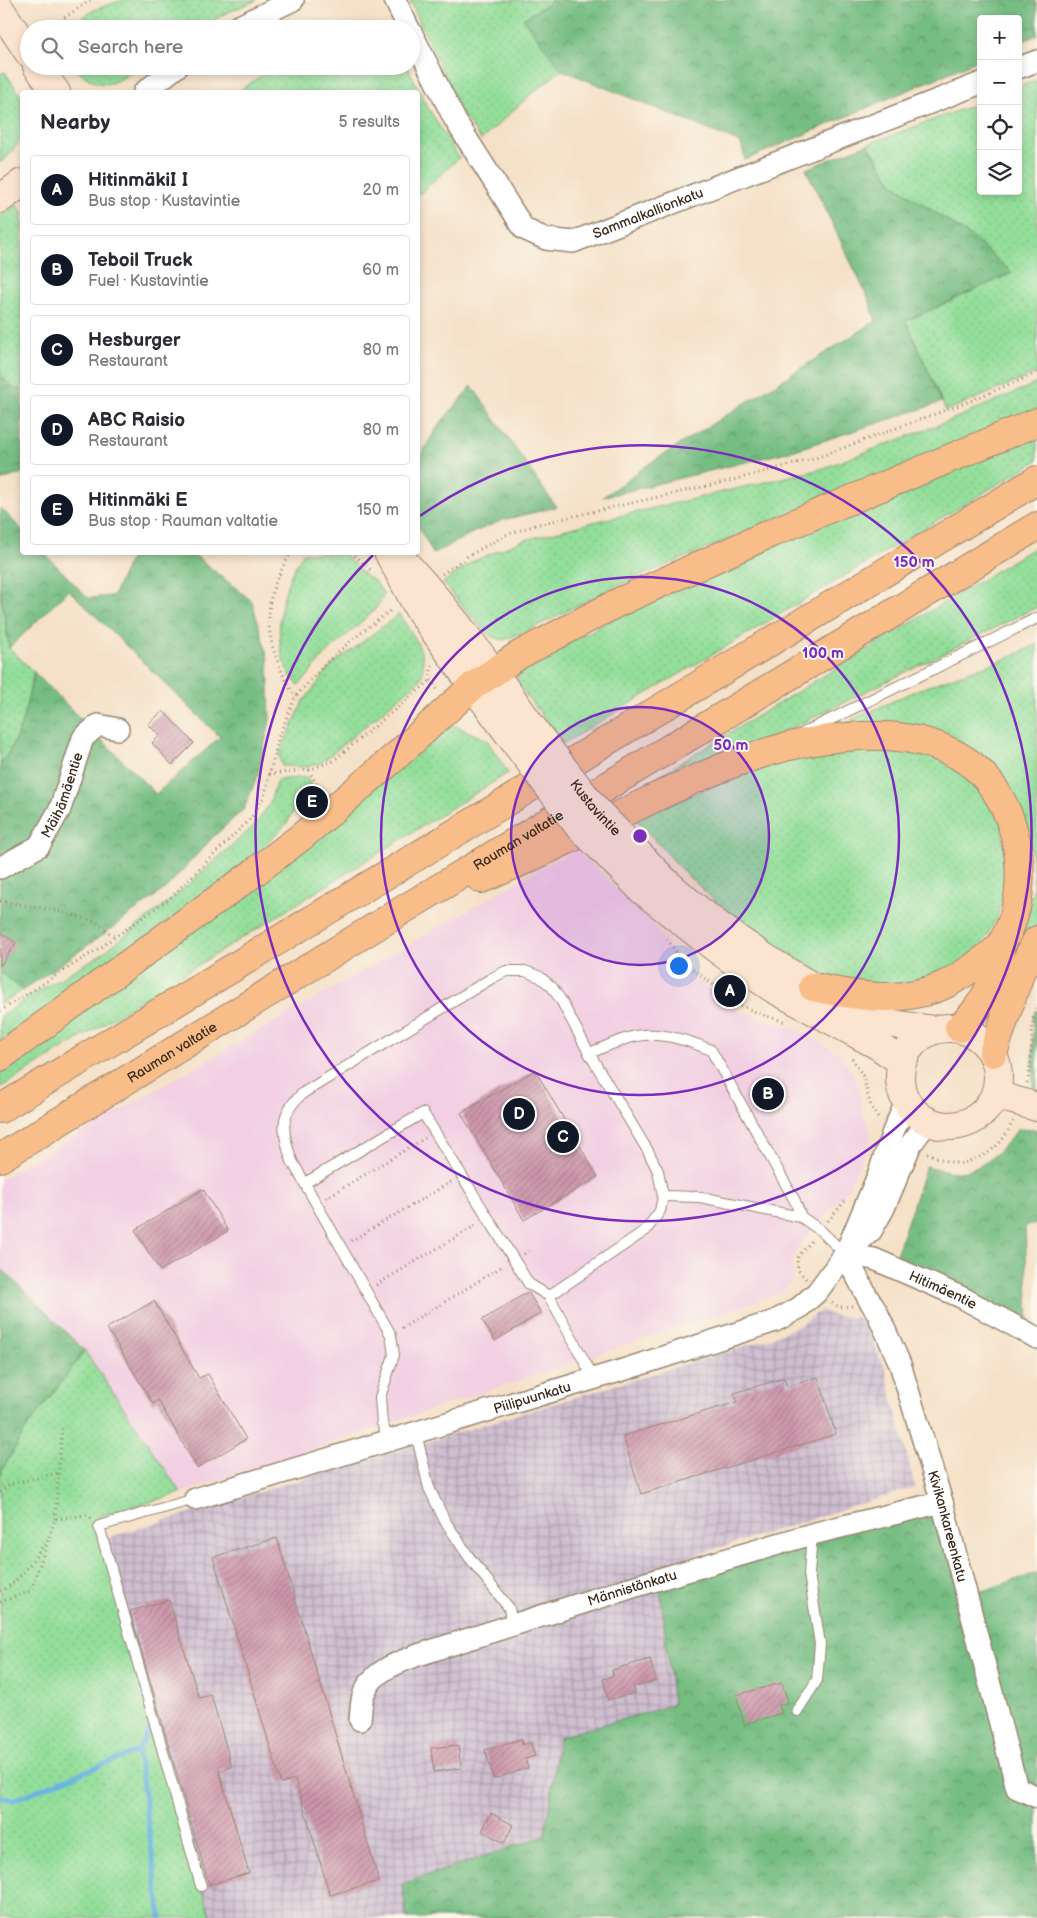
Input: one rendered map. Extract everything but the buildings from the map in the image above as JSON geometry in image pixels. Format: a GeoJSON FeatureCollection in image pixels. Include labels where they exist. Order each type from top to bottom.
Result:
{"type":"FeatureCollection","features":[{"type":"Feature","properties":{"kind":"highway"},"geometry":{"type":"LineString","coordinates":[[0,1057],[301,837],[395,757],[448,707],[483,679],[519,655],[619,602],[771,533],[1037,422]]}},
{"type":"Feature","properties":{"kind":"highway"},"geometry":{"type":"LineString","coordinates":[[0,1109],[1037,480]]}},
{"type":"Feature","properties":{"kind":"highway","name":"Rauman valtatie"},"geometry":{"type":"LineString","coordinates":[[0,1158],[401,911],[1037,526]]}},
{"type":"Feature","properties":{"kind":"highway"},"geometry":{"type":"LineString","coordinates":[[401,911],[525,861],[699,777],[764,752],[819,740],[852,736],[910,737],[958,755],[974,766],[1000,796],[1009,817],[1020,858],[1021,880],[1017,906],[1001,945],[997,968],[984,999],[970,1018],[947,1029]]}},
{"type":"Feature","properties":{"kind":"highway"},"geometry":{"type":"LineString","coordinates":[[993,1053],[1021,971],[1037,940]]}},
{"type":"Feature","properties":{"kind":"highway"},"geometry":{"type":"LineString","coordinates":[[813,987],[861,996],[882,997],[918,993],[945,984],[1001,945]]}},
{"type":"Feature","properties":{"kind":"main road"},"geometry":{"type":"LineString","coordinates":[[0,9],[20,39]]}},
{"type":"Feature","properties":{"kind":"main road"},"geometry":{"type":"LineString","coordinates":[[44,75],[55,90]]}},
{"type":"Feature","properties":{"kind":"main road"},"geometry":{"type":"LineString","coordinates":[[0,178],[20,163]]}},
{"type":"Feature","properties":{"kind":"main road"},"geometry":{"type":"LineString","coordinates":[[0,200],[20,185]]}},
{"type":"Feature","properties":{"kind":"main road","name":"Kustavintie"},"geometry":{"type":"LineString","coordinates":[[390,555],[418,608],[483,679]]}},
{"type":"Feature","properties":{"kind":"main road","name":"Kustavintie"},"geometry":{"type":"LineString","coordinates":[[397,555],[435,596],[483,679],[527,740],[595,809],[654,886],[714,948],[774,989],[877,1045],[902,1062]]}},
{"type":"Feature","properties":{"kind":"main road","name":"Kustavintie"},"geometry":{"type":"LineString","coordinates":[[654,886],[695,908],[778,968],[856,1013],[876,1020],[947,1029]]}},
{"type":"Feature","properties":{"kind":"main road"},"geometry":{"type":"LineString","coordinates":[[947,1029],[978,1038],[993,1053],[997,1066],[998,1081],[996,1095],[987,1109],[975,1119],[960,1126],[944,1126],[928,1122],[916,1114],[906,1102],[901,1089],[902,1062],[909,1048],[920,1037],[947,1029]]}},
{"type":"Feature","properties":{"kind":"main road"},"geometry":{"type":"LineString","coordinates":[[996,1095],[1030,1105]]}},
{"type":"Feature","properties":{"kind":"street"},"geometry":{"type":"LineString","coordinates":[[252,20],[293,0]]}},
{"type":"Feature","properties":{"kind":"street"},"geometry":{"type":"LineString","coordinates":[[395,0],[405,20]]}},
{"type":"Feature","properties":{"kind":"street","name":"Sammalkallionkatu"},"geometry":{"type":"LineString","coordinates":[[420,50],[455,120],[524,229],[546,239],[573,242],[977,85]]}},
{"type":"Feature","properties":{"kind":"street"},"geometry":{"type":"LineString","coordinates":[[1022,67],[1037,61]]}},
{"type":"Feature","properties":{"kind":"street"},"geometry":{"type":"LineString","coordinates":[[145,90],[166,75]]}},
{"type":"Feature","properties":{"kind":"street","name":"Mäihämäentie"},"geometry":{"type":"LineString","coordinates":[[0,868],[39,846],[60,809],[84,738],[98,725],[118,729]]}},
{"type":"Feature","properties":{"kind":"street"},"geometry":{"type":"LineString","coordinates":[[845,1254],[879,1173],[892,1132],[906,1102]]}},
{"type":"Feature","properties":{"kind":"street"},"geometry":{"type":"LineString","coordinates":[[845,1254],[871,1231],[884,1208],[911,1144],[928,1122]]}},
{"type":"Feature","properties":{"kind":"street","name":"Hitimäentie"},"geometry":{"type":"LineString","coordinates":[[845,1254],[874,1260],[961,1298],[1037,1338]]}},
{"type":"Feature","properties":{"kind":"street","name":"Piilipuunkatu"},"geometry":{"type":"LineString","coordinates":[[195,1499],[594,1379],[774,1321],[799,1308],[817,1292],[845,1254]]}},
{"type":"Feature","properties":{"kind":"street","name":"Kivikankareenkatu"},"geometry":{"type":"LineString","coordinates":[[845,1254],[877,1312],[900,1364],[942,1502],[1017,1788],[1037,1796]]}},
{"type":"Feature","properties":{"kind":"street","name":"Männistönkatu"},"geometry":{"type":"LineString","coordinates":[[360,1720],[364,1694],[374,1678],[390,1666],[418,1655],[636,1586],[812,1534],[942,1502]]}},
{"type":"Feature","properties":{"kind":"lane"},"geometry":{"type":"LineString","coordinates":[[764,752],[1037,618]]}},
{"type":"Feature","properties":{"kind":"lane"},"geometry":{"type":"LineString","coordinates":[[389,1441],[382,1423],[380,1397],[394,1355],[391,1335],[292,1160],[284,1139],[284,1125],[292,1102],[303,1093],[506,971],[525,972],[540,977],[552,987],[648,1151],[658,1171],[663,1196],[660,1211],[646,1230],[548,1296]]}},
{"type":"Feature","properties":{"kind":"lane"},"geometry":{"type":"LineString","coordinates":[[589,1053],[636,1036],[657,1035],[688,1040],[711,1050],[795,1201],[801,1217]]}},
{"type":"Feature","properties":{"kind":"lane"},"geometry":{"type":"LineString","coordinates":[[305,1183],[423,1113],[529,1284],[548,1296],[594,1379]]}},
{"type":"Feature","properties":{"kind":"lane"},"geometry":{"type":"LineString","coordinates":[[663,1196],[700,1197],[801,1217],[820,1230],[845,1254]]}},
{"type":"Feature","properties":{"kind":"lane"},"geometry":{"type":"LineString","coordinates":[[416,1433],[429,1488],[445,1521],[469,1557],[508,1608],[512,1626]]}},
{"type":"Feature","properties":{"kind":"lane"},"geometry":{"type":"LineString","coordinates":[[195,1499],[99,1526],[201,1886]]}},
{"type":"Feature","properties":{"kind":"lane"},"geometry":{"type":"LineString","coordinates":[[797,1711],[817,1680],[820,1644],[809,1574],[812,1534]]}},
{"type":"Feature","properties":{"kind":"path"},"geometry":{"type":"LineString","coordinates":[[61,20],[90,0]]}},
{"type":"Feature","properties":{"kind":"path"},"geometry":{"type":"LineString","coordinates":[[440,575],[468,556],[506,535],[539,524],[733,480],[816,458],[970,401],[1037,373]]}},
{"type":"Feature","properties":{"kind":"path"},"geometry":{"type":"LineString","coordinates":[[290,555],[274,582],[269,607],[269,625],[275,656],[284,678],[295,697]]}},
{"type":"Feature","properties":{"kind":"path"},"geometry":{"type":"LineString","coordinates":[[0,1011],[115,937],[170,898],[251,818],[264,797],[279,736],[295,697],[326,662],[393,609]]}},
{"type":"Feature","properties":{"kind":"path"},"geometry":{"type":"LineString","coordinates":[[269,774],[309,770],[333,761],[431,680]]}},
{"type":"Feature","properties":{"kind":"path"},"geometry":{"type":"LineString","coordinates":[[309,770],[322,794]]}},
{"type":"Feature","properties":{"kind":"path"},"geometry":{"type":"LineString","coordinates":[[0,901],[54,910],[95,921],[115,937]]}},
{"type":"Feature","properties":{"kind":"path"},"geometry":{"type":"LineString","coordinates":[[663,932],[684,963],[742,1006],[789,1023]]}},
{"type":"Feature","properties":{"kind":"path"},"geometry":{"type":"LineString","coordinates":[[911,1144],[924,1152],[950,1162],[960,1163],[990,1153],[999,1145],[1030,1105],[1033,1016],[1037,1004]]}},
{"type":"Feature","properties":{"kind":"path"},"geometry":{"type":"LineString","coordinates":[[1033,1045],[1037,1042]]}},
{"type":"Feature","properties":{"kind":"path"},"geometry":{"type":"LineString","coordinates":[[848,1053],[863,1076],[871,1107],[880,1123],[892,1132]]}},
{"type":"Feature","properties":{"kind":"path"},"geometry":{"type":"LineString","coordinates":[[317,1203],[435,1132]]}},
{"type":"Feature","properties":{"kind":"path"},"geometry":{"type":"LineString","coordinates":[[342,1247],[462,1176]]}},
{"type":"Feature","properties":{"kind":"path"},"geometry":{"type":"LineString","coordinates":[[367,1291],[488,1218]]}},
{"type":"Feature","properties":{"kind":"path"},"geometry":{"type":"LineString","coordinates":[[391,1335],[532,1249]]}},
{"type":"Feature","properties":{"kind":"path"},"geometry":{"type":"LineString","coordinates":[[0,1602],[31,1591],[55,1519],[62,1427]]}},
{"type":"Feature","properties":{"kind":"path"},"geometry":{"type":"LineString","coordinates":[[0,1492],[10,1484],[58,1473]]}},
{"type":"Feature","properties":{"kind":"path"},"geometry":{"type":"LineString","coordinates":[[55,1519],[87,1514]]}},
{"type":"Feature","properties":{"kind":"path"},"geometry":{"type":"LineString","coordinates":[[0,1591],[10,1587],[49,1538]]}},
{"type":"Feature","properties":{"kind":"shaded area"},"geometry":{"type":"Polygon","coordinates":[[[575,849],[652,922],[677,962],[740,1011],[800,1031],[839,1053],[852,1072],[858,1087],[862,1112],[869,1126],[871,1138],[848,1189],[800,1244],[791,1262],[793,1280],[781,1293],[181,1493],[85,1351],[0,1267],[0,1180],[575,849]]]}},
{"type":"Feature","properties":{"kind":"shaded area"},"geometry":{"type":"Polygon","coordinates":[[[821,1310],[834,1316],[862,1318],[885,1368],[915,1487],[657,1567],[673,1705],[559,1737],[546,1836],[402,1884],[407,1918],[211,1918],[103,1539],[769,1339],[801,1325],[821,1310]]]}},
{"type":"Feature","properties":{"kind":"green space"},"geometry":{"type":"Polygon","coordinates":[[[122,0],[257,0],[214,20],[78,20],[94,10],[122,0]]]}},
{"type":"Feature","properties":{"kind":"green space"},"geometry":{"type":"Polygon","coordinates":[[[410,0],[554,0],[524,19],[562,70],[531,94],[481,140],[460,111],[410,0]]]}},
{"type":"Feature","properties":{"kind":"green space"},"geometry":{"type":"Polygon","coordinates":[[[554,0],[1035,0],[1037,7],[1037,35],[1022,41],[1022,15],[977,15],[977,61],[745,160],[741,143],[562,70],[523,19],[554,0]]]}},
{"type":"Feature","properties":{"kind":"green space"},"geometry":{"type":"Polygon","coordinates":[[[5,72],[20,95],[20,141],[0,163],[0,74],[5,72]]]}},
{"type":"Feature","properties":{"kind":"green space"},"geometry":{"type":"Polygon","coordinates":[[[84,75],[127,75],[106,84],[91,80],[84,75]]]}},
{"type":"Feature","properties":{"kind":"green space"},"geometry":{"type":"Polygon","coordinates":[[[262,75],[412,75],[419,90],[240,90],[262,75]]]}},
{"type":"Feature","properties":{"kind":"green space"},"geometry":{"type":"Polygon","coordinates":[[[1037,80],[1037,373],[946,411],[906,321],[1011,273],[973,238],[893,184],[868,144],[977,103],[977,195],[1022,195],[1022,86],[1037,80]]]}},
{"type":"Feature","properties":{"kind":"green space"},"geometry":{"type":"Polygon","coordinates":[[[420,92],[427,106],[459,158],[420,193],[420,92]]]}},
{"type":"Feature","properties":{"kind":"green space"},"geometry":{"type":"Polygon","coordinates":[[[868,144],[893,184],[973,238],[1012,273],[906,321],[942,402],[795,450],[603,497],[650,463],[876,321],[869,300],[806,169],[868,144]]]}},
{"type":"Feature","properties":{"kind":"green space"},"geometry":{"type":"Polygon","coordinates":[[[17,205],[20,209],[20,388],[16,390],[0,375],[0,217],[17,205]]]}},
{"type":"Feature","properties":{"kind":"green space"},"geometry":{"type":"Polygon","coordinates":[[[0,375],[16,390],[20,388],[20,474],[0,481],[0,375]]]}},
{"type":"Feature","properties":{"kind":"green space"},"geometry":{"type":"Polygon","coordinates":[[[1037,383],[1037,412],[621,584],[539,625],[504,640],[492,637],[474,620],[443,583],[472,562],[521,541],[821,469],[949,421],[1037,383]]]}},
{"type":"Feature","properties":{"kind":"green space"},"geometry":{"type":"Polygon","coordinates":[[[472,386],[556,507],[503,520],[474,532],[433,554],[420,530],[420,457],[438,426],[472,386]]]}},
{"type":"Feature","properties":{"kind":"green space"},"geometry":{"type":"Polygon","coordinates":[[[1037,432],[1037,461],[564,743],[519,686],[517,675],[521,669],[624,613],[841,516],[1037,432]]]}},
{"type":"Feature","properties":{"kind":"green space"},"geometry":{"type":"Polygon","coordinates":[[[0,507],[20,528],[20,555],[46,555],[88,598],[113,596],[132,555],[194,555],[252,601],[268,659],[270,720],[258,774],[244,809],[213,837],[166,888],[23,990],[0,972],[0,764],[13,744],[18,732],[26,709],[34,672],[156,794],[220,737],[69,590],[9,648],[0,587],[0,507]]]}},
{"type":"Feature","properties":{"kind":"green space"},"geometry":{"type":"Polygon","coordinates":[[[1037,546],[1037,607],[772,738],[616,802],[1037,546]]]}},
{"type":"Feature","properties":{"kind":"green space"},"geometry":{"type":"Polygon","coordinates":[[[303,555],[345,555],[363,574],[376,582],[383,593],[382,599],[375,609],[321,659],[298,685],[288,672],[282,656],[280,638],[283,600],[295,566],[303,555]]]}},
{"type":"Feature","properties":{"kind":"green space"},"geometry":{"type":"Polygon","coordinates":[[[0,587],[9,648],[34,672],[26,709],[18,732],[13,744],[0,764],[0,587]]]}},
{"type":"Feature","properties":{"kind":"green space"},"geometry":{"type":"Polygon","coordinates":[[[399,614],[422,654],[423,671],[420,680],[321,763],[303,767],[282,766],[279,755],[303,702],[331,666],[399,614]]]}},
{"type":"Feature","properties":{"kind":"green space"},"geometry":{"type":"Polygon","coordinates":[[[1037,644],[1037,924],[1000,1000],[996,997],[1023,932],[1034,885],[1028,832],[1019,806],[977,757],[830,730],[917,690],[1013,656],[1037,644]]]}},
{"type":"Feature","properties":{"kind":"green space"},"geometry":{"type":"Polygon","coordinates":[[[447,722],[487,740],[508,773],[0,1088],[0,1072],[55,1034],[447,722]]]}},
{"type":"Feature","properties":{"kind":"green space"},"geometry":{"type":"Polygon","coordinates":[[[856,746],[935,754],[973,778],[1002,824],[1006,868],[998,916],[979,948],[947,973],[888,987],[827,977],[762,937],[723,908],[686,874],[636,819],[761,765],[856,746]]]}},
{"type":"Feature","properties":{"kind":"green space"},"geometry":{"type":"Polygon","coordinates":[[[307,777],[313,793],[295,808],[287,823],[250,862],[0,1041],[0,1017],[29,997],[103,953],[172,899],[255,825],[269,805],[277,780],[307,777]]]}},
{"type":"Feature","properties":{"kind":"green space"},"geometry":{"type":"Polygon","coordinates":[[[0,972],[23,990],[0,1004],[0,972]]]}},
{"type":"Feature","properties":{"kind":"green space"},"geometry":{"type":"Polygon","coordinates":[[[1037,1010],[1037,1088],[1033,1087],[1033,1016],[1037,1010]]]}},
{"type":"Feature","properties":{"kind":"green space"},"geometry":{"type":"Polygon","coordinates":[[[1018,1129],[1037,1130],[1037,1223],[1025,1226],[1029,1327],[894,1261],[926,1166],[956,1172],[978,1167],[993,1156],[1018,1129]]]}},
{"type":"Feature","properties":{"kind":"green space"},"geometry":{"type":"Polygon","coordinates":[[[0,1267],[85,1351],[27,1427],[0,1474],[0,1267]]]}},
{"type":"Feature","properties":{"kind":"green space"},"geometry":{"type":"Polygon","coordinates":[[[85,1351],[181,1493],[96,1517],[211,1918],[0,1918],[0,1474],[27,1427],[85,1351]]]}},
{"type":"Feature","properties":{"kind":"green space"},"geometry":{"type":"Polygon","coordinates":[[[942,1502],[967,1596],[1037,1573],[1037,1918],[407,1918],[402,1884],[545,1836],[559,1737],[673,1705],[659,1579],[942,1502]]]}},
{"type":"Feature","properties":{"kind":"waterway"},"geometry":{"type":"LineString","coordinates":[[149,1730],[138,1751],[161,1918]]}},
{"type":"Feature","properties":{"kind":"waterway"},"geometry":{"type":"LineString","coordinates":[[0,1796],[13,1800],[138,1751]]}},
{"type":"Feature","properties":{"kind":"place","name":"Hitinmäki E"},"geometry":{"type":"Point","coordinates":[312,802]}},
{"type":"Feature","properties":{"kind":"place","name":"HitinmäkiI I"},"geometry":{"type":"Point","coordinates":[730,991]}},
{"type":"Feature","properties":{"kind":"place","name":"Teboil Truck"},"geometry":{"type":"Point","coordinates":[768,1094]}},
{"type":"Feature","properties":{"kind":"place","name":"ABC Raisio"},"geometry":{"type":"Point","coordinates":[519,1114]}},
{"type":"Feature","properties":{"kind":"place","name":"Hesburger"},"geometry":{"type":"Point","coordinates":[563,1137]}}]}
